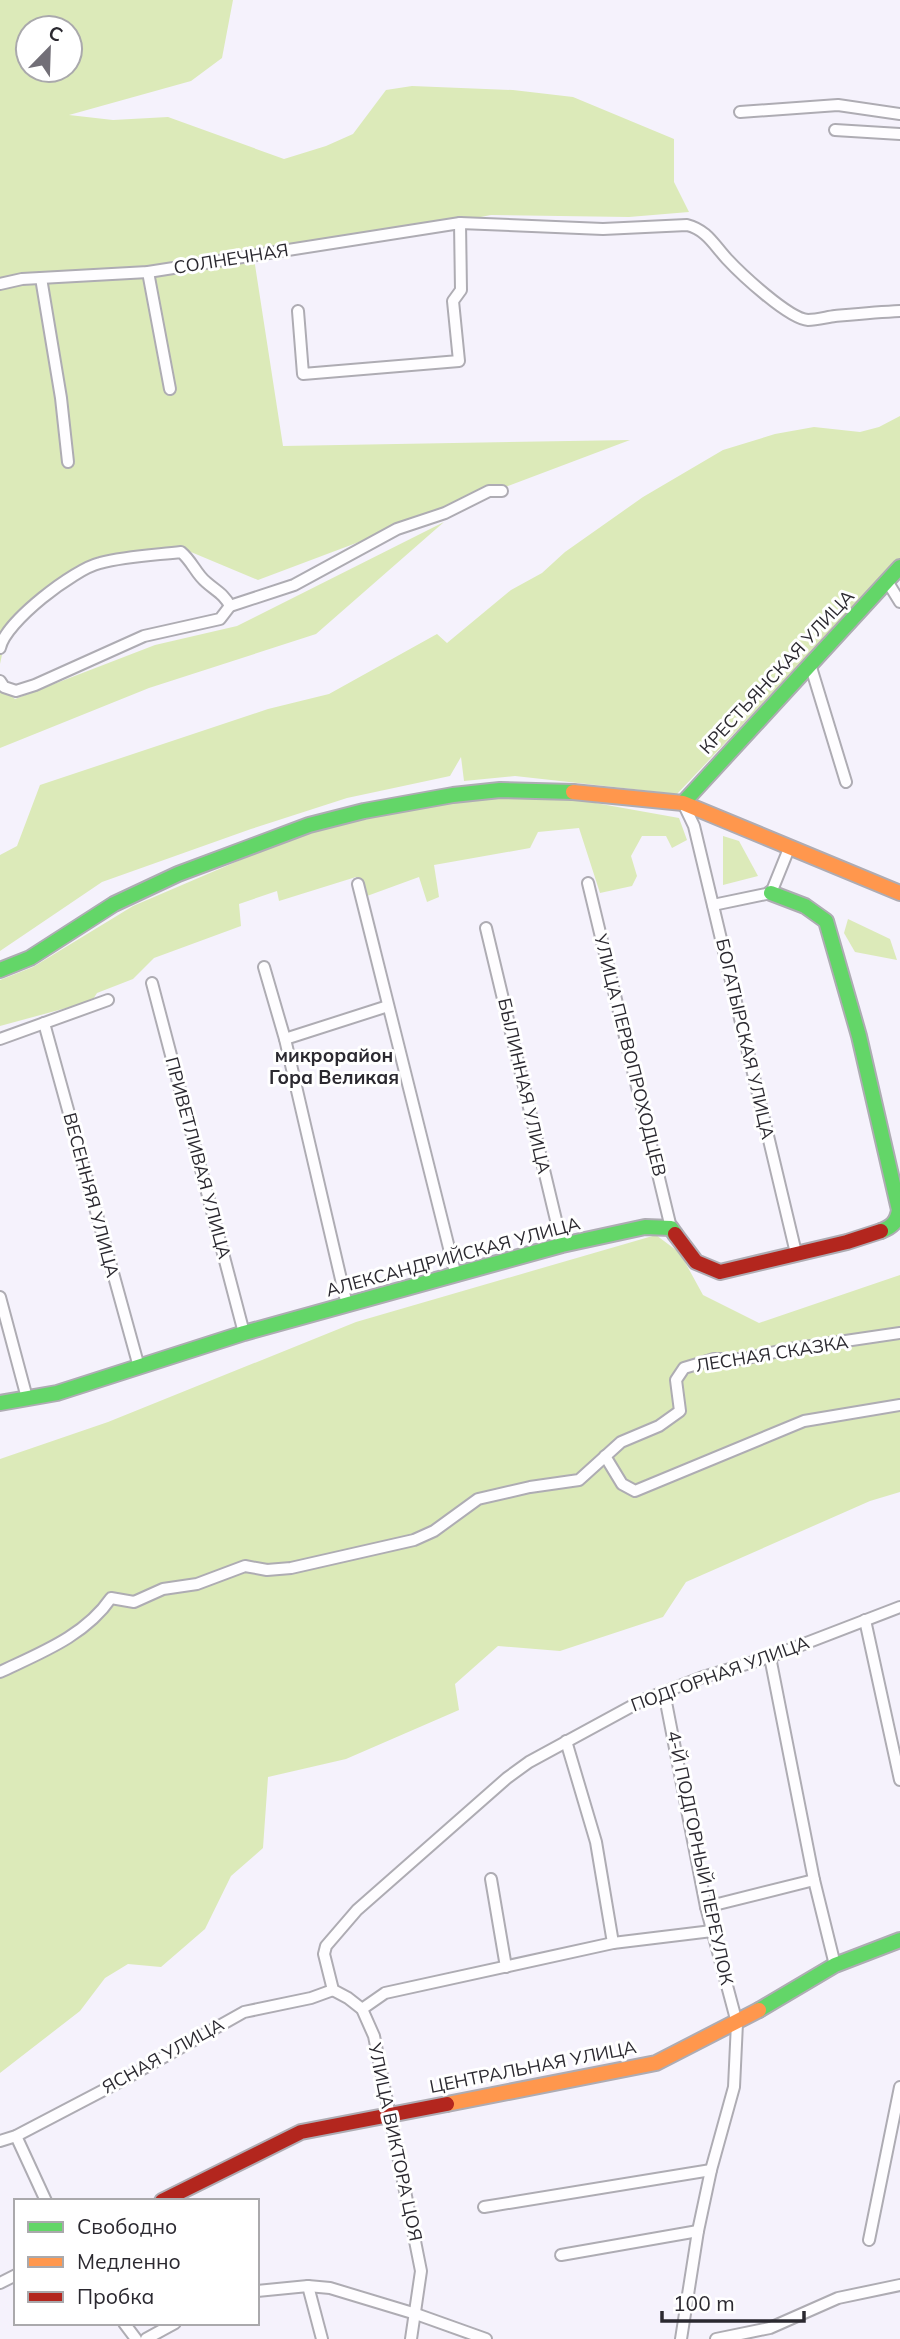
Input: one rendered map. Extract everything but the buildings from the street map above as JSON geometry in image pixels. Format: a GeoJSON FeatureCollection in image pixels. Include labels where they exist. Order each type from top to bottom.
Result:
{"type":"FeatureCollection","features":[{"type":"Feature","properties":{"kind":"street"},"geometry":{"type":"LineString","coordinates":[[740,112],[838,106],[899,114],[898,134],[835,130]]}},
{"type":"Feature","properties":{"kind":"street"},"geometry":{"type":"LineString","coordinates":[[298,311],[303,374],[460,361],[453,301],[461,289],[460,223]]}},
{"type":"Feature","properties":{"kind":"street","name":"СОЛНЕЧНАЯ"},"geometry":{"type":"LineString","coordinates":[[0,284],[41,278],[148,272],[460,223],[603,229],[687,225],[714,241],[723,255],[765,294],[794,315],[807,320],[900,311]]}},
{"type":"Feature","properties":{"kind":"street"},"geometry":{"type":"LineString","coordinates":[[148,272],[170,389]]}},
{"type":"Feature","properties":{"kind":"street"},"geometry":{"type":"LineString","coordinates":[[41,278],[61,398],[68,462]]}},
{"type":"Feature","properties":{"kind":"street"},"geometry":{"type":"LineString","coordinates":[[0,681],[4,687],[16,691],[36,685],[144,636],[220,619],[230,606],[294,585],[397,529],[436,516],[489,491],[502,491]]}},
{"type":"Feature","properties":{"kind":"street"},"geometry":{"type":"LineString","coordinates":[[0,648],[2,640],[15,622],[72,576],[99,563],[181,552],[192,561],[204,581],[225,596],[230,606]]}},
{"type":"Feature","properties":{"kind":"street","name":"КРЕСТЬЯНСКАЯ УЛИЦА"},"geometry":{"type":"LineString","coordinates":[[683,803],[900,567]]}},
{"type":"Feature","properties":{"kind":"street"},"geometry":{"type":"LineString","coordinates":[[887,581],[900,601]]}},
{"type":"Feature","properties":{"kind":"street"},"geometry":{"type":"LineString","coordinates":[[810,664],[846,782]]}},
{"type":"Feature","properties":{"kind":"street"},"geometry":{"type":"LineString","coordinates":[[0,970],[30,958],[114,904],[178,874],[309,825],[364,811],[453,795],[500,790],[554,790],[683,803],[900,893]]}},
{"type":"Feature","properties":{"kind":"street","name":"БОГАТЫРСКАЯ УЛИЦА"},"geometry":{"type":"LineString","coordinates":[[683,803],[694,826],[796,1253]]}},
{"type":"Feature","properties":{"kind":"street"},"geometry":{"type":"LineString","coordinates":[[771,893],[790,846]]}},
{"type":"Feature","properties":{"kind":"street","name":"УЛИЦА ПЕРВОПРОХОДЦЕВ"},"geometry":{"type":"LineString","coordinates":[[588,883],[671,1228]]}},
{"type":"Feature","properties":{"kind":"street"},"geometry":{"type":"LineString","coordinates":[[358,884],[456,1276]]}},
{"type":"Feature","properties":{"kind":"street"},"geometry":{"type":"LineString","coordinates":[[671,1228],[694,1262],[706,1270],[720,1272],[869,1236],[890,1228],[897,1220],[899,1210],[859,1036],[826,921],[805,906],[771,893],[713,905]]}},
{"type":"Feature","properties":{"kind":"street","name":"БЫЛИННАЯ УЛИЦА"},"geometry":{"type":"LineString","coordinates":[[486,928],[562,1245]]}},
{"type":"Feature","properties":{"kind":"street"},"geometry":{"type":"LineString","coordinates":[[264,967],[285,1039],[347,1305]]}},
{"type":"Feature","properties":{"kind":"street","name":"ПРИВЕТЛИВАЯ УЛИЦА"},"geometry":{"type":"LineString","coordinates":[[152,983],[244,1333]]}},
{"type":"Feature","properties":{"kind":"street"},"geometry":{"type":"LineString","coordinates":[[0,1039],[108,1000]]}},
{"type":"Feature","properties":{"kind":"street"},"geometry":{"type":"LineString","coordinates":[[285,1039],[388,1006]]}},
{"type":"Feature","properties":{"kind":"street","name":"ВЕСЕННЯЯ УЛИЦА"},"geometry":{"type":"LineString","coordinates":[[44,1023],[139,1367]]}},
{"type":"Feature","properties":{"kind":"street","name":"АЛЕКСАНДРИЙСКАЯ УЛИЦА"},"geometry":{"type":"LineString","coordinates":[[0,1403],[57,1393],[244,1333],[562,1245],[645,1227],[671,1228]]}},
{"type":"Feature","properties":{"kind":"street"},"geometry":{"type":"LineString","coordinates":[[0,1297],[27,1398]]}},
{"type":"Feature","properties":{"kind":"street","name":"ЛЕСНАЯ СКАЗКА"},"geometry":{"type":"LineString","coordinates":[[0,1672],[66,1640],[99,1615],[111,1598],[134,1602],[163,1589],[197,1584],[245,1566],[267,1570],[291,1568],[414,1540],[434,1531],[478,1499],[530,1486],[579,1480],[621,1441],[659,1426],[680,1411],[676,1380],[684,1368],[714,1359],[743,1359],[784,1350],[900,1333]]}},
{"type":"Feature","properties":{"kind":"street"},"geometry":{"type":"LineString","coordinates":[[605,1456],[622,1484],[635,1491],[804,1421],[900,1405]]}},
{"type":"Feature","properties":{"kind":"street","name":"ПОДГОРНАЯ УЛИЦА"},"geometry":{"type":"LineString","coordinates":[[333,1990],[324,1954],[326,1947],[357,1910],[507,1778],[529,1762],[643,1700],[703,1677],[770,1657],[900,1607]]}},
{"type":"Feature","properties":{"kind":"street"},"geometry":{"type":"LineString","coordinates":[[865,1620],[900,1780]]}},
{"type":"Feature","properties":{"kind":"street"},"geometry":{"type":"LineString","coordinates":[[770,1657],[814,1880],[835,1965]]}},
{"type":"Feature","properties":{"kind":"street","name":"4-Й ПОДГОРНЫЙ ПЕРЕУЛОК"},"geometry":{"type":"LineString","coordinates":[[664,1692],[706,1907],[737,2023],[734,2087],[711,2170],[698,2231],[681,2339]]}},
{"type":"Feature","properties":{"kind":"street"},"geometry":{"type":"LineString","coordinates":[[566,1741],[596,1842],[613,1943]]}},
{"type":"Feature","properties":{"kind":"street"},"geometry":{"type":"LineString","coordinates":[[491,1879],[506,1967]]}},
{"type":"Feature","properties":{"kind":"street"},"geometry":{"type":"LineString","coordinates":[[706,1907],[814,1880]]}},
{"type":"Feature","properties":{"kind":"street"},"geometry":{"type":"LineString","coordinates":[[333,1990],[362,2009],[385,1993],[613,1943],[712,1931]]}},
{"type":"Feature","properties":{"kind":"street","name":"ЦЕНТРАЛЬНАЯ УЛИЦА"},"geometry":{"type":"LineString","coordinates":[[166,2199],[300,2132],[656,2063],[737,2023],[835,1965],[900,1940]]}},
{"type":"Feature","properties":{"kind":"street","name":"ЯСНАЯ УЛИЦА"},"geometry":{"type":"LineString","coordinates":[[0,2141],[16,2136],[135,2073],[223,2021],[244,2012],[310,1998],[333,1990]]}},
{"type":"Feature","properties":{"kind":"street","name":"УЛИЦА ВИКТОРА ЦОЯ"},"geometry":{"type":"LineString","coordinates":[[362,2009],[374,2036],[421,2271],[411,2339]]}},
{"type":"Feature","properties":{"kind":"street"},"geometry":{"type":"LineString","coordinates":[[869,2240],[900,2087]]}},
{"type":"Feature","properties":{"kind":"street"},"geometry":{"type":"LineString","coordinates":[[16,2136],[45,2199]]}},
{"type":"Feature","properties":{"kind":"street"},"geometry":{"type":"LineString","coordinates":[[484,2207],[711,2170]]}},
{"type":"Feature","properties":{"kind":"street"},"geometry":{"type":"LineString","coordinates":[[561,2255],[698,2231]]}},
{"type":"Feature","properties":{"kind":"street"},"geometry":{"type":"LineString","coordinates":[[716,2339],[771,2334],[838,2298],[900,2285]]}},
{"type":"Feature","properties":{"kind":"street"},"geometry":{"type":"LineString","coordinates":[[308,2286],[322,2339]]}},
{"type":"Feature","properties":{"kind":"street"},"geometry":{"type":"LineString","coordinates":[[259,2291],[308,2286],[330,2288],[486,2339]]}},
{"type":"Feature","properties":{"kind":"street"},"geometry":{"type":"LineString","coordinates":[[146,2339],[171,2325]]}},
{"type":"Feature","properties":{"kind":"green space"},"geometry":{"type":"Polygon","coordinates":[[[0,0],[233,0],[222,58],[191,81],[69,115],[113,120],[168,117],[284,159],[353,134],[386,90],[412,86],[513,90],[573,97],[674,139],[674,182],[689,212],[629,217],[491,215],[376,237],[253,252],[283,446],[630,440],[258,580],[179,547],[72,573],[6,636],[0,664],[0,0]]]}},
{"type":"Feature","properties":{"kind":"green space"},"geometry":{"type":"Polygon","coordinates":[[[900,416],[900,558],[677,794],[515,776],[464,781],[461,757],[450,776],[347,798],[102,882],[0,951],[0,855],[17,846],[40,785],[268,709],[329,694],[437,634],[447,643],[511,590],[542,573],[565,552],[643,497],[723,450],[775,434],[814,427],[860,432],[879,427],[900,416]]]}},
{"type":"Feature","properties":{"kind":"green space"},"geometry":{"type":"Polygon","coordinates":[[[444,522],[316,634],[149,688],[0,748],[0,687],[15,699],[155,645],[237,626],[444,522]]]}},
{"type":"Feature","properties":{"kind":"green space"},"geometry":{"type":"Polygon","coordinates":[[[521,796],[573,799],[679,818],[687,840],[672,848],[666,836],[642,836],[631,856],[637,876],[632,886],[600,893],[579,828],[538,832],[530,848],[434,865],[439,897],[427,902],[419,877],[367,896],[356,877],[279,901],[277,891],[239,904],[241,926],[154,958],[133,979],[97,993],[92,1001],[0,1026],[0,980],[33,967],[133,906],[282,842],[350,820],[465,800],[521,796]]]}},
{"type":"Feature","properties":{"kind":"green space"},"geometry":{"type":"Polygon","coordinates":[[[723,836],[739,841],[758,876],[723,885],[723,836]]]}},
{"type":"Feature","properties":{"kind":"green space"},"geometry":{"type":"Polygon","coordinates":[[[848,919],[890,939],[897,960],[855,952],[844,933],[848,919]]]}},
{"type":"Feature","properties":{"kind":"green space"},"geometry":{"type":"Polygon","coordinates":[[[656,1235],[680,1253],[703,1295],[759,1323],[900,1275],[900,1492],[870,1501],[686,1582],[663,1617],[560,1651],[498,1646],[455,1684],[459,1710],[346,1759],[268,1777],[263,1848],[231,1876],[205,1929],[161,1967],[128,1964],[105,1978],[80,2011],[0,2073],[0,1459],[108,1422],[356,1322],[656,1235]]]}},
{"type":"Feature","properties":{"kind":"traffic: fast"},"geometry":{"type":"LineString","coordinates":[[683,803],[900,567]]}},
{"type":"Feature","properties":{"kind":"traffic: fast"},"geometry":{"type":"LineString","coordinates":[[0,970],[30,958],[114,904],[178,874],[309,825],[364,811],[453,795],[500,790],[573,792]]}},
{"type":"Feature","properties":{"kind":"traffic: fast"},"geometry":{"type":"LineString","coordinates":[[771,893],[805,906],[826,921],[859,1036],[899,1210],[893,1224],[881,1231]]}},
{"type":"Feature","properties":{"kind":"traffic: fast"},"geometry":{"type":"LineString","coordinates":[[0,1403],[57,1393],[244,1333],[562,1245],[645,1227],[671,1228],[675,1234]]}},
{"type":"Feature","properties":{"kind":"traffic: fast"},"geometry":{"type":"LineString","coordinates":[[759,2010],[835,1965],[900,1940]]}},
{"type":"Feature","properties":{"kind":"traffic: slow"},"geometry":{"type":"LineString","coordinates":[[573,792],[683,803],[900,893]]}},
{"type":"Feature","properties":{"kind":"traffic: slow"},"geometry":{"type":"LineString","coordinates":[[447,2104],[656,2063],[759,2010]]}},
{"type":"Feature","properties":{"kind":"traffic: jam"},"geometry":{"type":"LineString","coordinates":[[675,1234],[696,1262],[720,1272],[847,1242],[881,1231]]}},
{"type":"Feature","properties":{"kind":"traffic: jam"},"geometry":{"type":"LineString","coordinates":[[166,2199],[301,2132],[447,2104]]}},
{"type":"Feature","properties":{"kind":"district","name":"микрорайон Гора Великая"},"geometry":{"type":"Point","coordinates":[334,1066]}}]}
